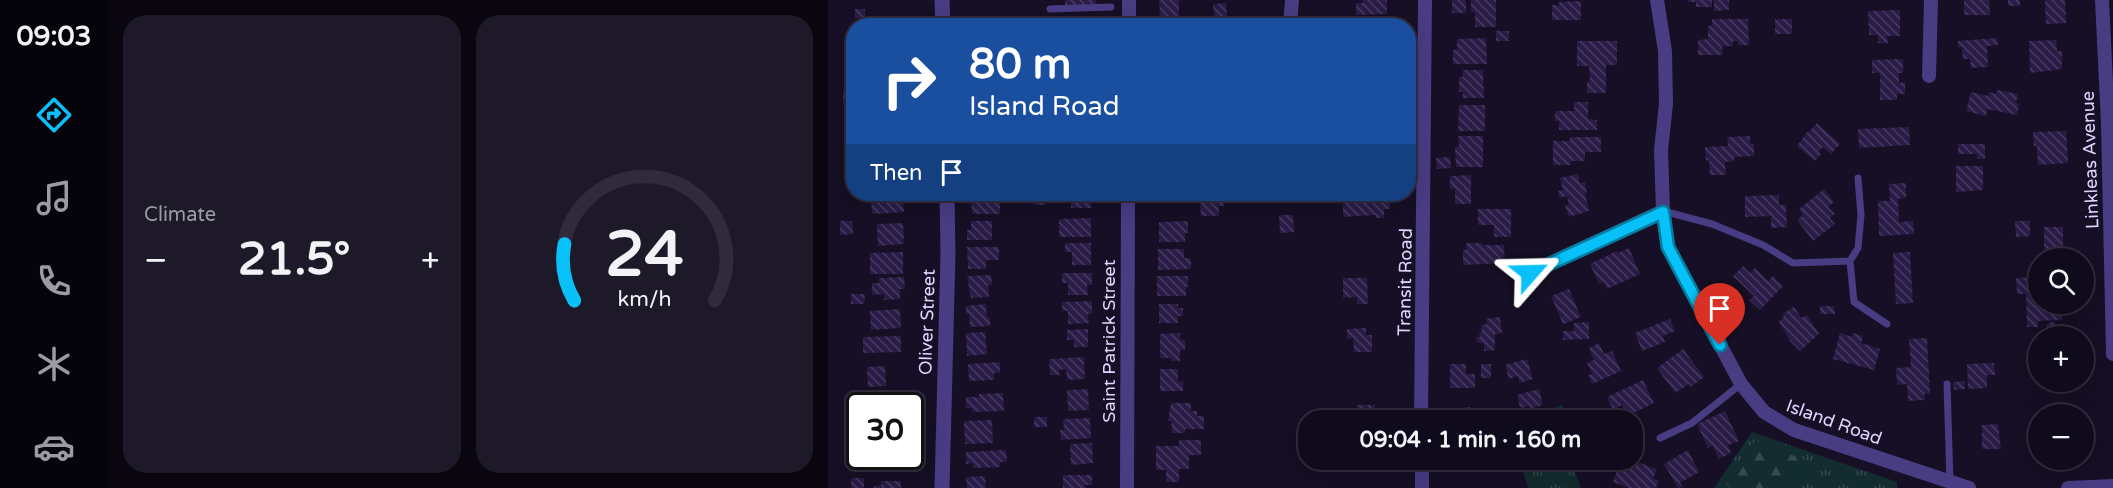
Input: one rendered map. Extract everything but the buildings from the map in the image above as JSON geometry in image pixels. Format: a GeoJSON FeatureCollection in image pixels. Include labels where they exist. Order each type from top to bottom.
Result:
{"type":"FeatureCollection","features":[{"type":"Feature","properties":{"kind":"street"},"geometry":{"type":"LineString","coordinates":[[942,0],[943,18]]}},
{"type":"Feature","properties":{"kind":"street"},"geometry":{"type":"LineString","coordinates":[[1129,0],[1129,18]]}},
{"type":"Feature","properties":{"kind":"street"},"geometry":{"type":"LineString","coordinates":[[1291,18],[1292,0]]}},
{"type":"Feature","properties":{"kind":"street","name":"Transit Road"},"geometry":{"type":"LineString","coordinates":[[1421,410],[1425,0]]}},
{"type":"Feature","properties":{"kind":"street","name":"Island Road"},"geometry":{"type":"LineString","coordinates":[[1657,0],[1665,51],[1666,104],[1661,150],[1663,212],[1668,247],[1740,384],[1764,412],[1794,430],[1969,488]]}},
{"type":"Feature","properties":{"kind":"street"},"geometry":{"type":"LineString","coordinates":[[1929,76],[1931,0]]}},
{"type":"Feature","properties":{"kind":"street","name":"Linkleas Avenue"},"geometry":{"type":"LineString","coordinates":[[2102,0],[2108,124],[2113,354]]}},
{"type":"Feature","properties":{"kind":"street","name":"Oliver Street"},"geometry":{"type":"LineString","coordinates":[[942,488],[948,254],[947,201]]}},
{"type":"Feature","properties":{"kind":"street","name":"Saint Patrick Street"},"geometry":{"type":"LineString","coordinates":[[1127,488],[1128,201]]}},
{"type":"Feature","properties":{"kind":"street"},"geometry":{"type":"LineString","coordinates":[[1530,273],[1663,212]]}},
{"type":"Feature","properties":{"kind":"street"},"geometry":{"type":"LineString","coordinates":[[1422,470],[1422,488]]}},
{"type":"Feature","properties":{"kind":"street"},"geometry":{"type":"LineString","coordinates":[[2068,488],[2113,486]]}},
{"type":"Feature","properties":{"kind":"lane"},"geometry":{"type":"LineString","coordinates":[[1050,9],[1111,7]]}},
{"type":"Feature","properties":{"kind":"lane"},"geometry":{"type":"LineString","coordinates":[[1858,178],[1860,226],[1858,248],[1850,261],[1854,302],[1887,324]]}},
{"type":"Feature","properties":{"kind":"lane"},"geometry":{"type":"LineString","coordinates":[[1663,212],[1712,224],[1763,245],[1793,263],[1850,261]]}},
{"type":"Feature","properties":{"kind":"lane"},"geometry":{"type":"LineString","coordinates":[[1660,438],[1692,423],[1740,384]]}},
{"type":"Feature","properties":{"kind":"lane"},"geometry":{"type":"LineString","coordinates":[[1947,384],[1950,482]]}},
{"type":"Feature","properties":{"kind":"green space"},"geometry":{"type":"Polygon","coordinates":[[[1562,405],[1564,410],[1549,410],[1562,405]]]}},
{"type":"Feature","properties":{"kind":"green space"},"geometry":{"type":"Polygon","coordinates":[[[1752,432],[1897,482],[1897,488],[1714,488],[1752,432]]]}},
{"type":"Feature","properties":{"kind":"green space"},"geometry":{"type":"Polygon","coordinates":[[[1755,441],[1811,462],[1800,476],[1784,488],[1730,488],[1726,482],[1755,441]]]}},
{"type":"Feature","properties":{"kind":"green space"},"geometry":{"type":"Polygon","coordinates":[[[1523,470],[1574,470],[1581,488],[1528,488],[1523,470]]]}},
{"type":"Feature","properties":{"kind":"route"},"geometry":{"type":"LineString","coordinates":[[1530,273],[1663,212],[1668,247],[1720,345]]}}]}
